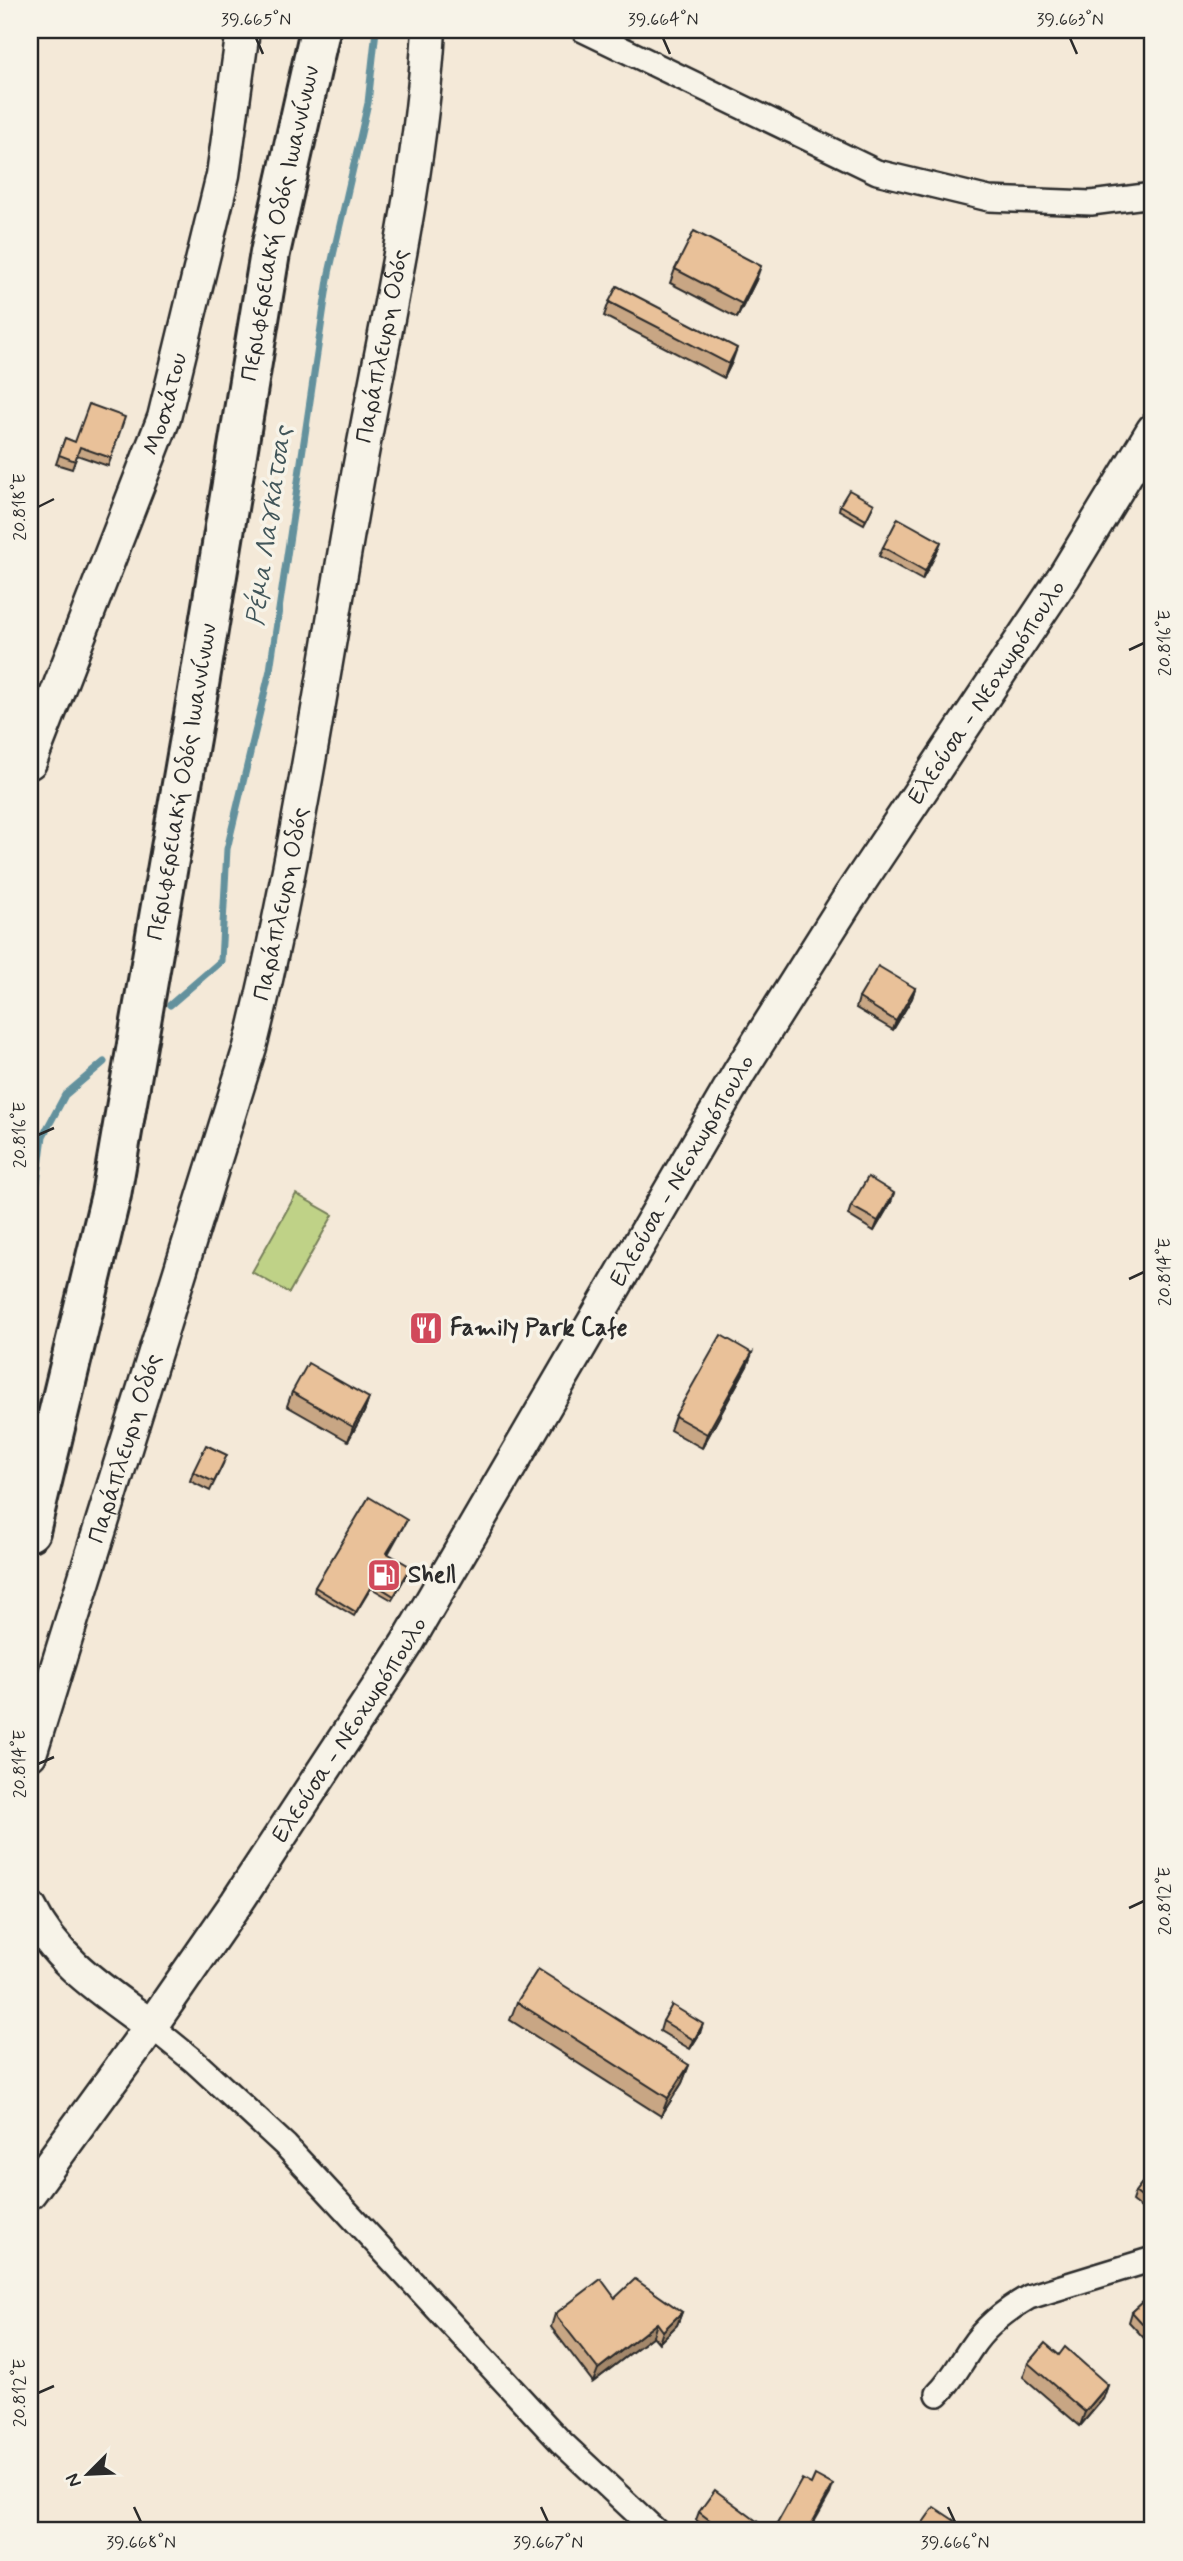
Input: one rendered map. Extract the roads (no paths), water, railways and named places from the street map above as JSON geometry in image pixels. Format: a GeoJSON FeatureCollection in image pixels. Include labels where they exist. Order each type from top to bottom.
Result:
{"type":"FeatureCollection","features":[{"type":"Feature","properties":{"kind":"highway","name":"Περιφερειακή Οδός Ιωαννίνων"},"geometry":{"type":"LineString","coordinates":[[30,1531],[111,1195],[194,716],[270,253],[320,30]]}},
{"type":"Feature","properties":{"kind":"street","name":"Μοσχάτου"},"geometry":{"type":"LineString","coordinates":[[30,762],[164,418],[223,175],[243,30]]}},
{"type":"Feature","properties":{"kind":"street","name":"Παράπλευρη Οδός"},"geometry":{"type":"LineString","coordinates":[[30,1754],[250,1047],[262,996],[304,783],[405,228],[429,30]]}},
{"type":"Feature","properties":{"kind":"street"},"geometry":{"type":"LineString","coordinates":[[583,30],[877,172],[989,198],[1091,204],[1153,195]]}},
{"type":"Feature","properties":{"kind":"street","name":"Ελεούσα - Νεοχωρόπουλο"},"geometry":{"type":"LineString","coordinates":[[30,2192],[151,2026],[406,1645],[740,1071],[849,898],[1072,564],[1153,430]]}},
{"type":"Feature","properties":{"kind":"street"},"geometry":{"type":"LineString","coordinates":[[30,1908],[42,1931],[62,1956],[194,2062],[286,2146],[560,2441],[656,2531]]}},
{"type":"Feature","properties":{"kind":"street"},"geometry":{"type":"LineString","coordinates":[[938,2394],[955,2374],[978,2338],[1001,2314],[1017,2303],[1153,2259]]}},
{"type":"Feature","properties":{"kind":"waterway","name":"Ρέμα Λαγκάτσας"},"geometry":{"type":"LineString","coordinates":[[170,1005],[221,961],[227,849],[270,670],[329,273],[368,103],[376,30]]}},
{"type":"Feature","properties":{"kind":"waterway","name":"Ρέμα Λαγκάτσας"},"geometry":{"type":"LineString","coordinates":[[30,1236],[43,1136],[65,1095],[104,1062]]}},
{"type":"Feature","properties":{"kind":"place","name":"Family Park Cafe"},"geometry":{"type":"Point","coordinates":[426,1328]}},
{"type":"Feature","properties":{"kind":"place","name":"Shell"},"geometry":{"type":"Point","coordinates":[384,1575]}}]}
